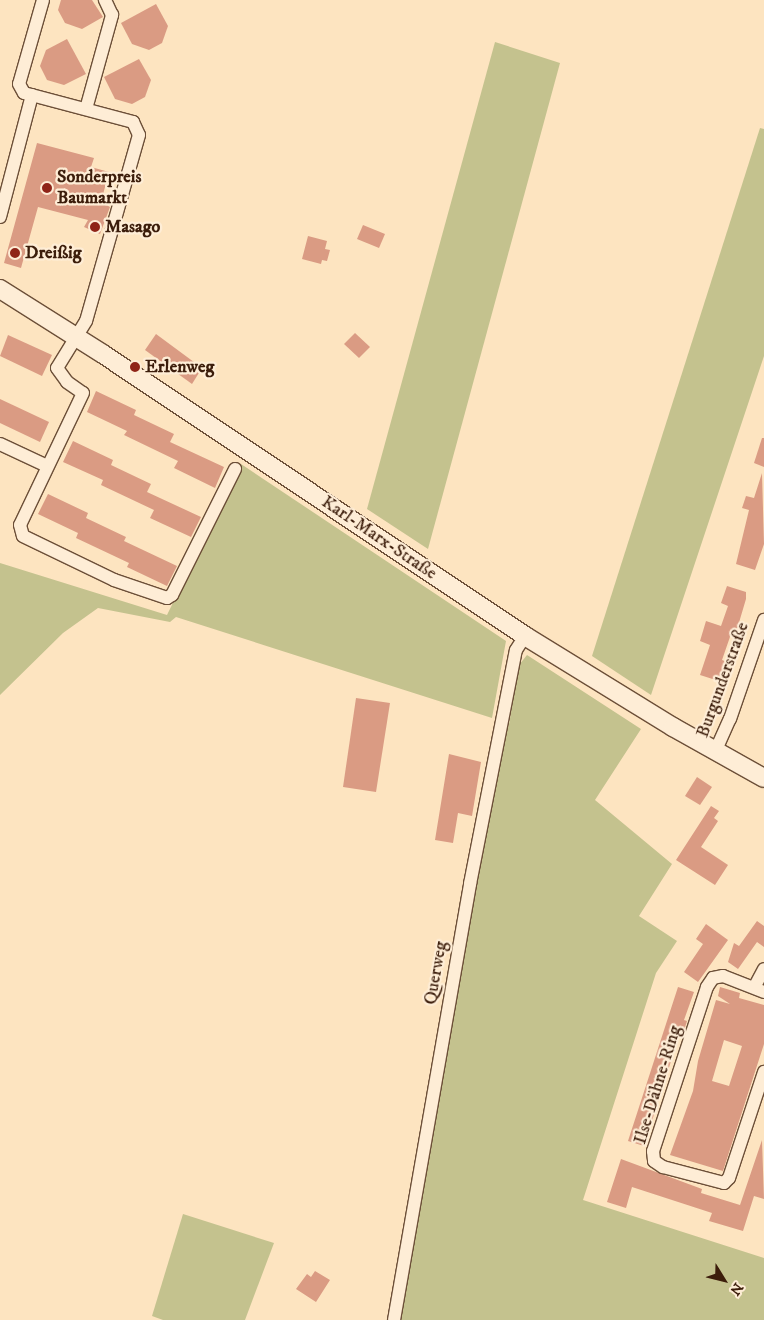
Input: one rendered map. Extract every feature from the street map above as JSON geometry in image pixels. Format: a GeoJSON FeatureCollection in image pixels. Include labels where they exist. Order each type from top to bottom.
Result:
{"type":"FeatureCollection","features":[{"type":"Feature","properties":{"kind":"main road","name":"Karl-Marx-Straße"},"geometry":{"type":"LineString","coordinates":[[0,289],[77,338],[525,636],[716,752],[764,778]]}},
{"type":"Feature","properties":{"kind":"street"},"geometry":{"type":"LineString","coordinates":[[43,0],[18,84],[24,93],[133,122],[139,135],[86,322],[57,368],[67,382],[83,393],[20,525],[23,536],[162,598],[172,595],[235,469]]}},
{"type":"Feature","properties":{"kind":"street"},"geometry":{"type":"LineString","coordinates":[[86,109],[112,16],[105,0]]}},
{"type":"Feature","properties":{"kind":"street"},"geometry":{"type":"LineString","coordinates":[[0,217],[32,95]]}},
{"type":"Feature","properties":{"kind":"street"},"geometry":{"type":"LineString","coordinates":[[0,444],[47,466]]}},
{"type":"Feature","properties":{"kind":"street","name":"Burgunderstraße"},"geometry":{"type":"LineString","coordinates":[[716,752],[730,719],[764,620]]}},
{"type":"Feature","properties":{"kind":"street","name":"Querweg"},"geometry":{"type":"LineString","coordinates":[[394,1320],[470,884],[516,650],[525,636]]}},
{"type":"Feature","properties":{"kind":"street"},"geometry":{"type":"LineString","coordinates":[[760,989],[764,969]]}},
{"type":"Feature","properties":{"kind":"street","name":"Ilse-Dähne-Ring"},"geometry":{"type":"LineString","coordinates":[[760,989],[723,976],[713,978],[707,987],[653,1151],[654,1161],[672,1170],[724,1183],[729,1178],[759,1104],[764,1072]]}},
{"type":"Feature","properties":{"kind":"shaded area"},"geometry":{"type":"Polygon","coordinates":[[[495,42],[560,63],[428,549],[367,509],[495,42]]]}},
{"type":"Feature","properties":{"kind":"shaded area"},"geometry":{"type":"Polygon","coordinates":[[[760,128],[764,129],[764,356],[651,695],[592,656],[760,128]]]}},
{"type":"Feature","properties":{"kind":"shaded area"},"geometry":{"type":"Polygon","coordinates":[[[241,464],[506,641],[492,718],[176,617],[170,622],[98,608],[63,633],[0,695],[0,563],[167,615],[241,464]]]}},
{"type":"Feature","properties":{"kind":"shaded area"},"geometry":{"type":"Polygon","coordinates":[[[527,655],[641,729],[595,800],[672,864],[639,916],[677,941],[656,973],[583,1200],[764,1258],[764,1320],[399,1320],[502,740],[509,724],[519,665],[527,655]]]}},
{"type":"Feature","properties":{"kind":"shaded area"},"geometry":{"type":"Polygon","coordinates":[[[183,1214],[274,1243],[245,1320],[163,1320],[152,1316],[183,1214]]]}},
{"type":"Feature","properties":{"kind":"building"},"geometry":{"type":"Polygon","coordinates":[[[61,0],[92,0],[103,17],[82,29],[65,23],[58,10],[61,0]]]}},
{"type":"Feature","properties":{"kind":"building"},"geometry":{"type":"Polygon","coordinates":[[[156,4],[168,26],[162,43],[149,50],[132,44],[121,23],[156,4]]]}},
{"type":"Feature","properties":{"kind":"building"},"geometry":{"type":"Polygon","coordinates":[[[67,39],[86,74],[64,85],[47,80],[40,66],[46,50],[67,39]]]}},
{"type":"Feature","properties":{"kind":"building"},"geometry":{"type":"Polygon","coordinates":[[[139,59],[151,80],[145,97],[132,104],[115,99],[104,77],[139,59]]]}},
{"type":"Feature","properties":{"kind":"building"},"geometry":{"type":"Polygon","coordinates":[[[37,143],[94,158],[91,167],[109,172],[101,202],[110,207],[100,234],[84,227],[88,220],[38,207],[21,268],[4,263],[37,143]]]}},
{"type":"Feature","properties":{"kind":"building"},"geometry":{"type":"Polygon","coordinates":[[[363,225],[385,234],[379,248],[357,239],[363,225]]]}},
{"type":"Feature","properties":{"kind":"building"},"geometry":{"type":"Polygon","coordinates":[[[308,236],[327,241],[325,249],[330,250],[327,261],[322,260],[321,264],[302,259],[308,236]]]}},
{"type":"Feature","properties":{"kind":"building"},"geometry":{"type":"Polygon","coordinates":[[[355,333],[370,347],[359,358],[344,344],[355,333]]]}},
{"type":"Feature","properties":{"kind":"building"},"geometry":{"type":"Polygon","coordinates":[[[156,334],[202,368],[192,384],[145,350],[156,334]]]}},
{"type":"Feature","properties":{"kind":"building"},"geometry":{"type":"Polygon","coordinates":[[[8,335],[52,355],[42,376],[0,356],[8,335]]]}},
{"type":"Feature","properties":{"kind":"building"},"geometry":{"type":"Polygon","coordinates":[[[96,391],[136,410],[134,415],[174,434],[170,442],[224,467],[215,488],[174,468],[178,461],[124,435],[127,431],[87,412],[96,391]]]}},
{"type":"Feature","properties":{"kind":"building"},"geometry":{"type":"Polygon","coordinates":[[[0,399],[49,422],[40,442],[0,423],[0,399]]]}},
{"type":"Feature","properties":{"kind":"building"},"geometry":{"type":"Polygon","coordinates":[[[762,438],[764,438],[764,467],[754,463],[762,438]]]}},
{"type":"Feature","properties":{"kind":"building"},"geometry":{"type":"Polygon","coordinates":[[[73,441],[113,460],[111,465],[151,484],[147,492],[201,517],[191,537],[150,518],[154,510],[101,485],[103,480],[63,462],[73,441]]]}},
{"type":"Feature","properties":{"kind":"building"},"geometry":{"type":"Polygon","coordinates":[[[762,473],[764,544],[755,570],[736,564],[749,510],[742,508],[746,496],[754,498],[762,473]]]}},
{"type":"Feature","properties":{"kind":"building"},"geometry":{"type":"Polygon","coordinates":[[[48,494],[88,513],[86,518],[126,537],[124,541],[177,566],[167,586],[127,567],[129,563],[76,538],[78,533],[38,514],[48,494]]]}},
{"type":"Feature","properties":{"kind":"building"},"geometry":{"type":"Polygon","coordinates":[[[727,586],[746,592],[746,599],[735,636],[731,634],[722,660],[728,662],[722,682],[700,675],[710,645],[700,641],[706,621],[721,626],[728,606],[721,603],[727,586]]]}},
{"type":"Feature","properties":{"kind":"building"},"geometry":{"type":"Polygon","coordinates":[[[356,698],[390,703],[376,792],[343,787],[356,698]]]}},
{"type":"Feature","properties":{"kind":"building"},"geometry":{"type":"Polygon","coordinates":[[[449,754],[481,762],[472,816],[458,813],[453,843],[435,840],[449,754]]]}},
{"type":"Feature","properties":{"kind":"building"},"geometry":{"type":"Polygon","coordinates":[[[697,777],[712,787],[700,805],[685,796],[697,777]]]}},
{"type":"Feature","properties":{"kind":"building"},"geometry":{"type":"Polygon","coordinates":[[[711,806],[719,811],[714,818],[718,821],[701,847],[728,865],[715,885],[676,860],[711,806]]]}},
{"type":"Feature","properties":{"kind":"building"},"geometry":{"type":"Polygon","coordinates":[[[757,921],[764,926],[764,947],[757,942],[738,969],[728,962],[734,943],[739,946],[757,921]]]}},
{"type":"Feature","properties":{"kind":"building"},"geometry":{"type":"Polygon","coordinates":[[[706,924],[728,940],[698,982],[684,972],[703,944],[696,939],[706,924]]]}},
{"type":"Feature","properties":{"kind":"building"},"geometry":{"type":"Polygon","coordinates":[[[678,987],[694,992],[684,1020],[687,1021],[682,1037],[679,1036],[644,1146],[628,1141],[678,987]]]}},
{"type":"Feature","properties":{"kind":"building"},"geometry":{"type":"Polygon","coordinates":[[[720,987],[740,993],[739,998],[764,1005],[764,1044],[723,1171],[670,1155],[693,1091],[698,1061],[716,1000],[730,1004],[718,996],[720,987]],[[724,1040],[712,1081],[729,1086],[742,1046],[724,1040]]]}},
{"type":"Feature","properties":{"kind":"building"},"geometry":{"type":"Polygon","coordinates":[[[762,1140],[764,1199],[754,1196],[743,1231],[709,1221],[712,1213],[632,1187],[626,1208],[607,1202],[621,1159],[702,1189],[701,1193],[740,1205],[762,1140]]]}},
{"type":"Feature","properties":{"kind":"building"},"geometry":{"type":"Polygon","coordinates":[[[315,1271],[330,1280],[316,1302],[296,1289],[307,1274],[311,1277],[315,1271]]]}},
{"type":"Feature","properties":{"kind":"place","name":"Sonderpreis Baumarkt"},"geometry":{"type":"Point","coordinates":[47,188]}},
{"type":"Feature","properties":{"kind":"place","name":"Masago"},"geometry":{"type":"Point","coordinates":[95,227]}},
{"type":"Feature","properties":{"kind":"place","name":"Dreißig"},"geometry":{"type":"Point","coordinates":[15,253]}},
{"type":"Feature","properties":{"kind":"place","name":"Erlenweg"},"geometry":{"type":"Point","coordinates":[135,367]}}]}
